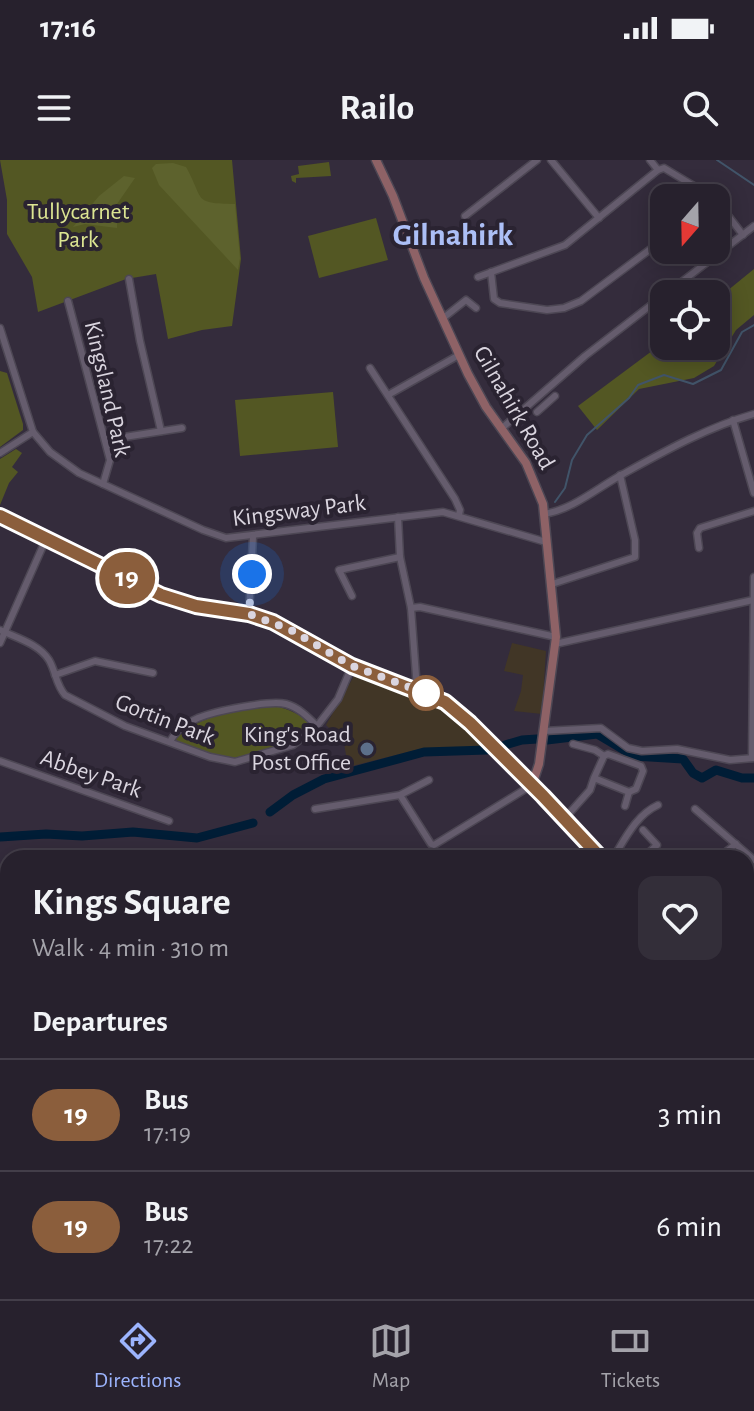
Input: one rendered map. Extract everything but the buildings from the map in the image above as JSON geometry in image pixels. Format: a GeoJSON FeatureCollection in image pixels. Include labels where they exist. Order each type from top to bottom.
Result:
{"type":"FeatureCollection","features":[{"type":"Feature","properties":{"kind":"street","name":"Gilnahirk Road"},"geometry":{"type":"LineString","coordinates":[[376,160],[459,355],[477,392],[532,474],[544,514],[555,640],[535,788]]}},
{"type":"Feature","properties":{"kind":"street"},"geometry":{"type":"LineString","coordinates":[[465,216],[537,160]]}},
{"type":"Feature","properties":{"kind":"street"},"geometry":{"type":"LineString","coordinates":[[551,160],[599,218]]}},
{"type":"Feature","properties":{"kind":"street"},"geometry":{"type":"LineString","coordinates":[[650,160],[688,184]]}},
{"type":"Feature","properties":{"kind":"street"},"geometry":{"type":"LineString","coordinates":[[478,277],[565,245],[661,169]]}},
{"type":"Feature","properties":{"kind":"street"},"geometry":{"type":"LineString","coordinates":[[730,218],[743,235]]}},
{"type":"Feature","properties":{"kind":"street"},"geometry":{"type":"LineString","coordinates":[[684,280],[754,226]]}},
{"type":"Feature","properties":{"kind":"street"},"geometry":{"type":"LineString","coordinates":[[491,272],[494,299],[500,303],[555,310],[581,301],[650,249]]}},
{"type":"Feature","properties":{"kind":"street"},"geometry":{"type":"LineString","coordinates":[[129,279],[161,431]]}},
{"type":"Feature","properties":{"kind":"street"},"geometry":{"type":"LineString","coordinates":[[442,319],[466,300],[476,308]]}},
{"type":"Feature","properties":{"kind":"street","name":"Kingsland Park"},"geometry":{"type":"LineString","coordinates":[[68,301],[110,460],[103,484]]}},
{"type":"Feature","properties":{"kind":"street"},"geometry":{"type":"LineString","coordinates":[[501,429],[538,395],[650,307]]}},
{"type":"Feature","properties":{"kind":"street"},"geometry":{"type":"LineString","coordinates":[[0,328],[33,432],[0,453]]}},
{"type":"Feature","properties":{"kind":"street"},"geometry":{"type":"LineString","coordinates":[[388,395],[459,355]]}},
{"type":"Feature","properties":{"kind":"street"},"geometry":{"type":"LineString","coordinates":[[0,367],[10,364]]}},
{"type":"Feature","properties":{"kind":"street"},"geometry":{"type":"LineString","coordinates":[[370,368],[455,499],[459,515]]}},
{"type":"Feature","properties":{"kind":"street"},"geometry":{"type":"LineString","coordinates":[[538,395],[546,404]]}},
{"type":"Feature","properties":{"kind":"street"},"geometry":{"type":"LineString","coordinates":[[537,412],[555,396]]}},
{"type":"Feature","properties":{"kind":"street"},"geometry":{"type":"LineString","coordinates":[[544,514],[566,508],[620,475],[717,425],[754,414]]}},
{"type":"Feature","properties":{"kind":"street"},"geometry":{"type":"LineString","coordinates":[[733,420],[754,493]]}},
{"type":"Feature","properties":{"kind":"street"},"geometry":{"type":"LineString","coordinates":[[105,440],[182,428]]}},
{"type":"Feature","properties":{"kind":"street","name":"Kingsway Park"},"geometry":{"type":"LineString","coordinates":[[33,432],[57,459],[103,484],[216,536],[253,537],[429,512],[459,515],[546,542]]}},
{"type":"Feature","properties":{"kind":"street"},"geometry":{"type":"LineString","coordinates":[[552,584],[635,557],[635,540],[620,475]]}},
{"type":"Feature","properties":{"kind":"street"},"geometry":{"type":"LineString","coordinates":[[699,548],[697,533],[700,528],[754,511]]}},
{"type":"Feature","properties":{"kind":"street"},"geometry":{"type":"LineString","coordinates":[[0,516],[172,599],[249,614],[291,630],[352,666],[417,689],[455,709],[594,850]]}},
{"type":"Feature","properties":{"kind":"street"},"geometry":{"type":"LineString","coordinates":[[398,517],[400,557],[411,608],[417,689]]}},
{"type":"Feature","properties":{"kind":"street"},"geometry":{"type":"LineString","coordinates":[[249,614],[253,537]]}},
{"type":"Feature","properties":{"kind":"street"},"geometry":{"type":"LineString","coordinates":[[0,643],[2,631],[46,539]]}},
{"type":"Feature","properties":{"kind":"street"},"geometry":{"type":"LineString","coordinates":[[352,596],[339,570],[400,557]]}},
{"type":"Feature","properties":{"kind":"street"},"geometry":{"type":"LineString","coordinates":[[544,731],[601,728],[628,748],[642,751],[677,749],[720,759],[753,758],[754,577]]}},
{"type":"Feature","properties":{"kind":"street"},"geometry":{"type":"LineString","coordinates":[[411,608],[420,607],[555,640],[753,600]]}},
{"type":"Feature","properties":{"kind":"street","name":"Gortin Park"},"geometry":{"type":"LineString","coordinates":[[2,631],[40,650],[49,660],[60,690],[65,695],[125,726],[210,757],[235,762],[293,745],[317,726],[338,699],[352,666]]}},
{"type":"Feature","properties":{"kind":"street"},"geometry":{"type":"LineString","coordinates":[[55,675],[95,661],[153,673]]}},
{"type":"Feature","properties":{"kind":"street"},"geometry":{"type":"LineString","coordinates":[[170,742],[178,730],[199,717],[272,703],[298,710],[317,726]]}},
{"type":"Feature","properties":{"kind":"street"},"geometry":{"type":"LineString","coordinates":[[573,744],[643,768],[636,789],[629,792],[594,778]]}},
{"type":"Feature","properties":{"kind":"street"},"geometry":{"type":"LineString","coordinates":[[565,818],[590,790],[604,756]]}},
{"type":"Feature","properties":{"kind":"street","name":"Abbey Park"},"geometry":{"type":"LineString","coordinates":[[0,761],[169,821]]}},
{"type":"Feature","properties":{"kind":"street"},"geometry":{"type":"LineString","coordinates":[[315,809],[400,795],[429,780]]}},
{"type":"Feature","properties":{"kind":"street"},"geometry":{"type":"LineString","coordinates":[[400,795],[434,845],[526,790],[535,788]]}},
{"type":"Feature","properties":{"kind":"street"},"geometry":{"type":"LineString","coordinates":[[625,806],[629,792]]}},
{"type":"Feature","properties":{"kind":"street"},"geometry":{"type":"LineString","coordinates":[[617,850],[648,810],[658,805]]}},
{"type":"Feature","properties":{"kind":"street"},"geometry":{"type":"LineString","coordinates":[[695,809],[743,850]]}},
{"type":"Feature","properties":{"kind":"street"},"geometry":{"type":"LineString","coordinates":[[643,830],[657,845],[652,850]]}},
{"type":"Feature","properties":{"kind":"street"},"geometry":{"type":"LineString","coordinates":[[728,850],[736,844]]}},
{"type":"Feature","properties":{"kind":"shaded area"},"geometry":{"type":"Polygon","coordinates":[[[512,643],[546,651],[542,714],[514,711],[523,675],[504,671],[512,643]]]}},
{"type":"Feature","properties":{"kind":"shaded area"},"geometry":{"type":"Polygon","coordinates":[[[354,676],[414,696],[451,713],[485,748],[424,748],[348,767],[344,743],[326,725],[354,676]]]}},
{"type":"Feature","properties":{"kind":"green space","name":"Tullycarnet Park"},"geometry":{"type":"Polygon","coordinates":[[[0,160],[232,160],[241,259],[232,326],[168,339],[156,274],[126,279],[38,312],[32,277],[7,234],[7,200],[0,160]]]}},
{"type":"Feature","properties":{"kind":"green space"},"geometry":{"type":"Polygon","coordinates":[[[329,162],[331,176],[296,178],[296,183],[292,181],[291,176],[299,174],[298,166],[329,162]]]}},
{"type":"Feature","properties":{"kind":"green space"},"geometry":{"type":"Polygon","coordinates":[[[173,163],[186,167],[206,201],[235,204],[240,258],[238,270],[159,185],[152,168],[156,164],[173,163]]]}},
{"type":"Feature","properties":{"kind":"green space"},"geometry":{"type":"Polygon","coordinates":[[[124,176],[135,178],[117,204],[117,228],[85,224],[73,227],[99,196],[124,176]]]}},
{"type":"Feature","properties":{"kind":"green space"},"geometry":{"type":"Polygon","coordinates":[[[376,218],[388,260],[319,278],[308,236],[376,218]]]}},
{"type":"Feature","properties":{"kind":"green space"},"geometry":{"type":"Polygon","coordinates":[[[754,269],[754,315],[736,330],[730,340],[730,289],[754,269]]]}},
{"type":"Feature","properties":{"kind":"green space"},"geometry":{"type":"Polygon","coordinates":[[[650,352],[650,360],[718,360],[714,366],[694,378],[639,389],[597,430],[578,406],[650,352]]]}},
{"type":"Feature","properties":{"kind":"green space"},"geometry":{"type":"Polygon","coordinates":[[[0,371],[7,373],[23,430],[0,447],[0,371]]]}},
{"type":"Feature","properties":{"kind":"green space"},"geometry":{"type":"Polygon","coordinates":[[[333,392],[338,447],[240,456],[235,400],[333,392]]]}},
{"type":"Feature","properties":{"kind":"green space"},"geometry":{"type":"Polygon","coordinates":[[[16,449],[22,453],[12,467],[18,472],[9,483],[0,505],[0,459],[16,449]]]}},
{"type":"Feature","properties":{"kind":"green space"},"geometry":{"type":"Polygon","coordinates":[[[275,706],[300,716],[310,727],[280,746],[244,758],[216,757],[174,741],[195,724],[207,719],[275,706]]]}},
{"type":"Feature","properties":{"kind":"waterway"},"geometry":{"type":"LineString","coordinates":[[717,160],[754,185]]}},
{"type":"Feature","properties":{"kind":"waterway"},"geometry":{"type":"LineString","coordinates":[[555,502],[565,488],[572,460],[587,435],[629,398],[638,385],[664,375],[693,384],[721,370],[742,332],[754,325]]}},
{"type":"Feature","properties":{"kind":"waterway"},"geometry":{"type":"LineString","coordinates":[[547,740],[597,734],[634,756],[683,759],[693,773],[702,778],[716,770],[742,778],[754,778]]}},
{"type":"Feature","properties":{"kind":"waterway"},"geometry":{"type":"LineString","coordinates":[[505,745],[537,739]]}},
{"type":"Feature","properties":{"kind":"waterway"},"geometry":{"type":"LineString","coordinates":[[270,812],[293,795],[324,779],[424,752],[487,750]]}},
{"type":"Feature","properties":{"kind":"waterway"},"geometry":{"type":"LineString","coordinates":[[0,837],[133,832],[197,838],[253,823]]}},
{"type":"Feature","properties":{"kind":"bus line","name":"19"},"geometry":{"type":"LineString","coordinates":[[0,516],[161,595],[196,606],[249,614],[273,622],[352,666],[445,702],[470,723],[594,850]]}},
{"type":"Feature","properties":{"kind":"place","name":"King's Road Post Office"},"geometry":{"type":"Point","coordinates":[367,749]}},
{"type":"Feature","properties":{"kind":"district","name":"Gilnahirk"},"geometry":{"type":"Point","coordinates":[453,235]}},
{"type":"Feature","properties":{"kind":"route"},"geometry":{"type":"LineString","coordinates":[[252,574],[249,614],[291,630],[352,666],[426,693]]}}]}
